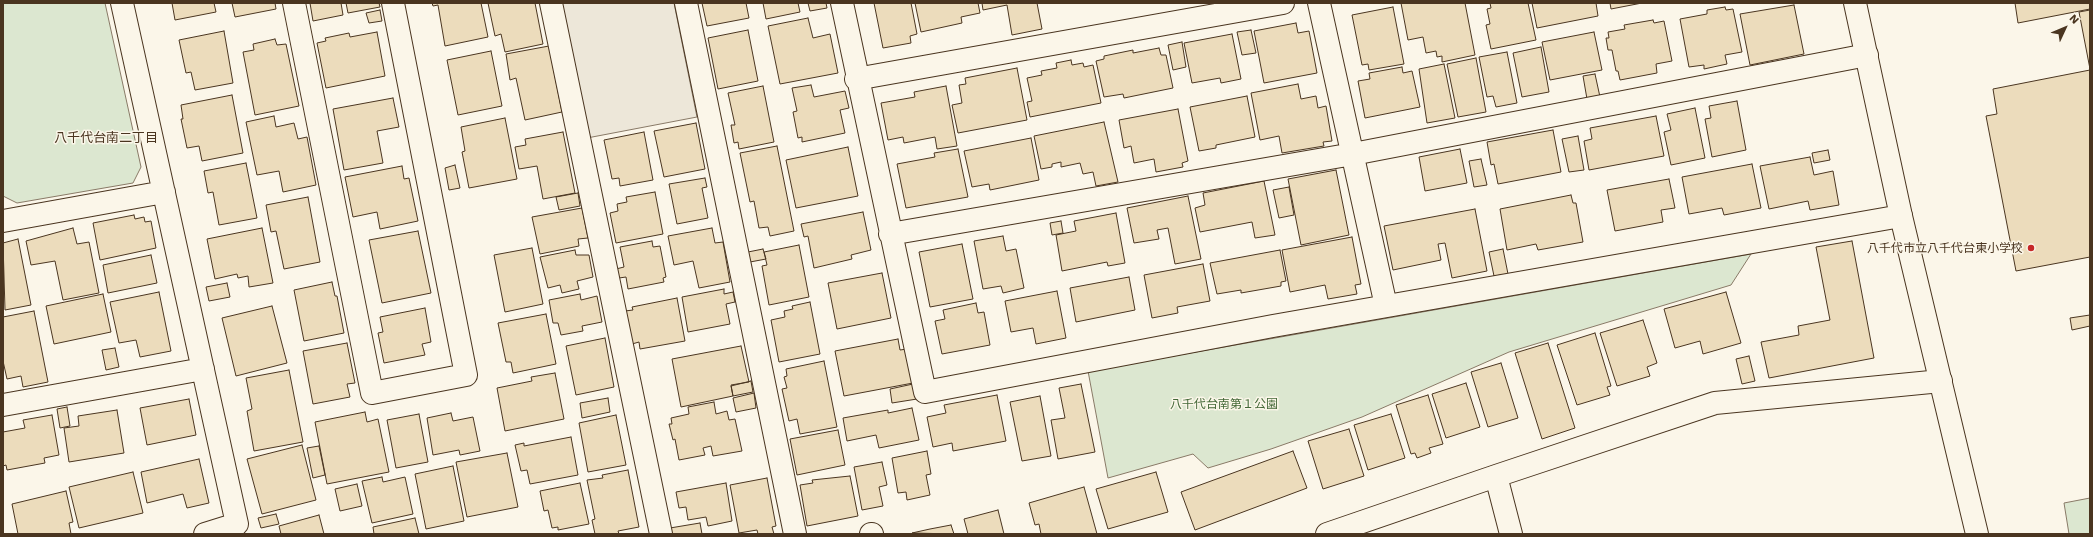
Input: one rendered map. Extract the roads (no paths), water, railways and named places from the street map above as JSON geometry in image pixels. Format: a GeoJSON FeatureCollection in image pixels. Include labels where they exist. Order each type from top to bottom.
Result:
{"type":"FeatureCollection","features":[{"type":"Feature","properties":{"kind":"street"},"geometry":{"type":"LineString","coordinates":[[122,3],[237,524],[205,534]]}},
{"type":"Feature","properties":{"kind":"street"},"geometry":{"type":"LineString","coordinates":[[294,3],[372,393],[466,375],[393,3]]}},
{"type":"Feature","properties":{"kind":"street"},"geometry":{"type":"LineString","coordinates":[[551,3],[661,534]]}},
{"type":"Feature","properties":{"kind":"street"},"geometry":{"type":"LineString","coordinates":[[686,3],[795,534]]}},
{"type":"Feature","properties":{"kind":"street"},"geometry":{"type":"LineString","coordinates":[[842,3],[856,79],[925,392],[1386,306],[1901,216]]}},
{"type":"Feature","properties":{"kind":"street"},"geometry":{"type":"LineString","coordinates":[[856,79],[1283,3]]}},
{"type":"Feature","properties":{"kind":"street"},"geometry":{"type":"LineString","coordinates":[[1319,3],[1386,306]]}},
{"type":"Feature","properties":{"kind":"street"},"geometry":{"type":"LineString","coordinates":[[1855,3],[1901,216],[1942,381],[1977,534]]}},
{"type":"Feature","properties":{"kind":"street"},"geometry":{"type":"LineString","coordinates":[[890,234],[1353,154],[1867,55]]}},
{"type":"Feature","properties":{"kind":"street"},"geometry":{"type":"LineString","coordinates":[[3,221],[164,192]]}},
{"type":"Feature","properties":{"kind":"street"},"geometry":{"type":"LineString","coordinates":[[3,405],[203,369]]}},
{"type":"Feature","properties":{"kind":"street"},"geometry":{"type":"LineString","coordinates":[[1327,534],[1496,476],[1715,404],[1942,381]]}},
{"type":"Feature","properties":{"kind":"street"},"geometry":{"type":"LineString","coordinates":[[1496,476],[1510,534]]}},
{"type":"Feature","properties":{"kind":"place","name":"八千代市立八千代台東小学校"},"geometry":{"type":"Point","coordinates":[2031,248]}},
{"type":"Feature","properties":{"kind":"district","name":"八千代台南二丁目"},"geometry":{"type":"Point","coordinates":[106,138]}},
{"type":"Feature","properties":{"kind":"park label","name":"八千代台南第１公園"},"geometry":{"type":"Point","coordinates":[1224,404]}}]}
